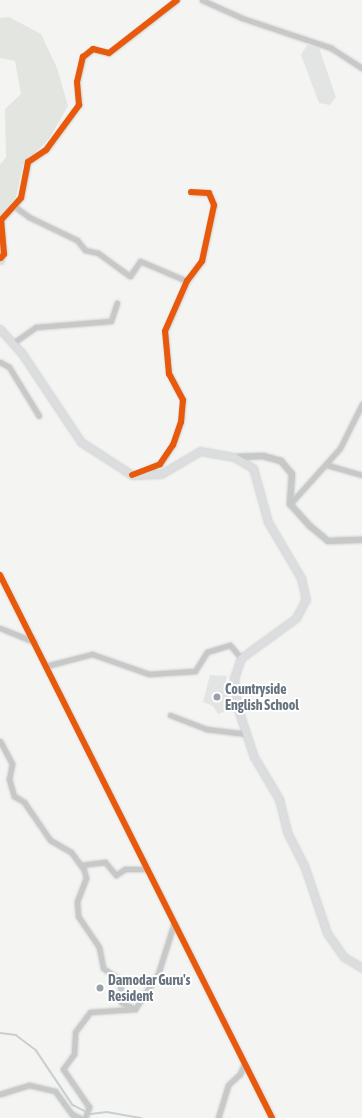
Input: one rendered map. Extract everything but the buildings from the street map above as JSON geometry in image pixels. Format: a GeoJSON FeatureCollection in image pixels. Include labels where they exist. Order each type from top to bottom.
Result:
{"type":"FeatureCollection","features":[{"type":"Feature","properties":{"kind":"main road"},"geometry":{"type":"LineString","coordinates":[[0,329],[13,343],[65,413],[81,442],[132,475],[161,474],[200,451],[234,457],[253,468],[268,522],[303,583],[306,599],[296,618],[242,658],[234,678],[235,695],[245,734],[279,799],[288,834],[304,865],[327,933],[344,957],[362,968]]}},
{"type":"Feature","properties":{"kind":"street"},"geometry":{"type":"LineString","coordinates":[[0,258],[4,254],[0,220],[21,198],[28,162],[46,150],[79,105],[77,82],[82,56],[93,50],[109,53],[177,0]]}},
{"type":"Feature","properties":{"kind":"street"},"geometry":{"type":"LineString","coordinates":[[202,0],[242,18],[331,48],[362,68]]}},
{"type":"Feature","properties":{"kind":"street"},"geometry":{"type":"LineString","coordinates":[[132,475],[160,464],[173,445],[181,422],[183,400],[169,374],[165,331],[187,281],[202,261],[214,205],[209,194],[191,192]]}},
{"type":"Feature","properties":{"kind":"street"},"geometry":{"type":"LineString","coordinates":[[14,206],[29,217],[77,240],[85,250],[98,253],[130,276],[140,261],[187,281]]}},
{"type":"Feature","properties":{"kind":"street"},"geometry":{"type":"LineString","coordinates":[[13,343],[36,327],[111,321],[117,303]]}},
{"type":"Feature","properties":{"kind":"street"},"geometry":{"type":"LineString","coordinates":[[0,362],[9,367],[39,416]]}},
{"type":"Feature","properties":{"kind":"street"},"geometry":{"type":"LineString","coordinates":[[290,504],[327,465],[340,448],[362,404]]}},
{"type":"Feature","properties":{"kind":"street"},"geometry":{"type":"LineString","coordinates":[[234,457],[272,457],[290,468],[290,504],[328,541],[362,540]]}},
{"type":"Feature","properties":{"kind":"street"},"geometry":{"type":"LineString","coordinates":[[327,465],[362,475]]}},
{"type":"Feature","properties":{"kind":"street"},"geometry":{"type":"LineString","coordinates":[[0,575],[272,1118]]}},
{"type":"Feature","properties":{"kind":"street"},"geometry":{"type":"LineString","coordinates":[[0,628],[34,643]]}},
{"type":"Feature","properties":{"kind":"street"},"geometry":{"type":"LineString","coordinates":[[46,666],[92,654],[149,674],[195,671],[207,652],[230,645],[242,658]]}},
{"type":"Feature","properties":{"kind":"street"},"geometry":{"type":"LineString","coordinates":[[170,716],[206,729],[245,734]]}},
{"type":"Feature","properties":{"kind":"street"},"geometry":{"type":"LineString","coordinates":[[0,741],[12,764],[10,779],[14,796],[24,802],[50,840],[71,852],[81,865],[86,878],[77,901],[78,916],[99,947],[103,968],[120,980],[121,1002],[135,1009]]}},
{"type":"Feature","properties":{"kind":"street"},"geometry":{"type":"LineString","coordinates":[[81,865],[105,862],[116,875],[125,869],[146,869]]}},
{"type":"Feature","properties":{"kind":"street"},"geometry":{"type":"LineString","coordinates":[[135,1009],[158,974],[174,923]]}},
{"type":"Feature","properties":{"kind":"street"},"geometry":{"type":"LineString","coordinates":[[85,1118],[89,1106],[63,1069],[74,1054],[75,1032],[90,1012],[135,1009]]}},
{"type":"Feature","properties":{"kind":"street"},"geometry":{"type":"LineString","coordinates":[[218,1118],[228,1085],[240,1074],[244,1064]]}},
{"type":"Feature","properties":{"kind":"street"},"geometry":{"type":"LineString","coordinates":[[0,1094],[29,1085],[55,1091],[72,1114],[80,1118]]}},
{"type":"Feature","properties":{"kind":"shaded area"},"geometry":{"type":"Polygon","coordinates":[[[9,17],[41,34],[57,68],[68,106],[49,139],[23,165],[16,197],[0,220],[0,165],[6,157],[5,109],[21,94],[15,61],[0,58],[0,18],[9,17]]]}},
{"type":"Feature","properties":{"kind":"shaded area"},"geometry":{"type":"Polygon","coordinates":[[[307,45],[319,48],[336,97],[330,105],[319,103],[301,55],[307,45]]]}},
{"type":"Feature","properties":{"kind":"shaded area","name":"Countryside English School"},"geometry":{"type":"Polygon","coordinates":[[[210,675],[227,676],[224,688],[228,691],[233,709],[218,714],[213,706],[203,702],[210,675]]]}},
{"type":"Feature","properties":{"kind":"waterway"},"geometry":{"type":"LineString","coordinates":[[0,1033],[16,1035],[36,1050],[73,1105],[91,1114],[107,1112],[141,1118]]}},
{"type":"Feature","properties":{"kind":"cycle path"},"geometry":{"type":"LineString","coordinates":[[1,258],[4,254],[1,220],[21,198],[28,162],[46,150],[79,105],[77,82],[83,57],[93,49],[109,53],[177,0]]}},
{"type":"Feature","properties":{"kind":"cycle path"},"geometry":{"type":"LineString","coordinates":[[132,475],[160,464],[173,445],[181,422],[183,400],[169,374],[165,331],[187,281],[202,261],[214,205],[209,193],[191,192]]}},
{"type":"Feature","properties":{"kind":"cycle path"},"geometry":{"type":"LineString","coordinates":[[0,575],[272,1118]]}},
{"type":"Feature","properties":{"kind":"place","name":"Countryside English School"},"geometry":{"type":"Point","coordinates":[217,697]}},
{"type":"Feature","properties":{"kind":"place","name":"Damodar Guru's Resident"},"geometry":{"type":"Point","coordinates":[100,988]}}]}
